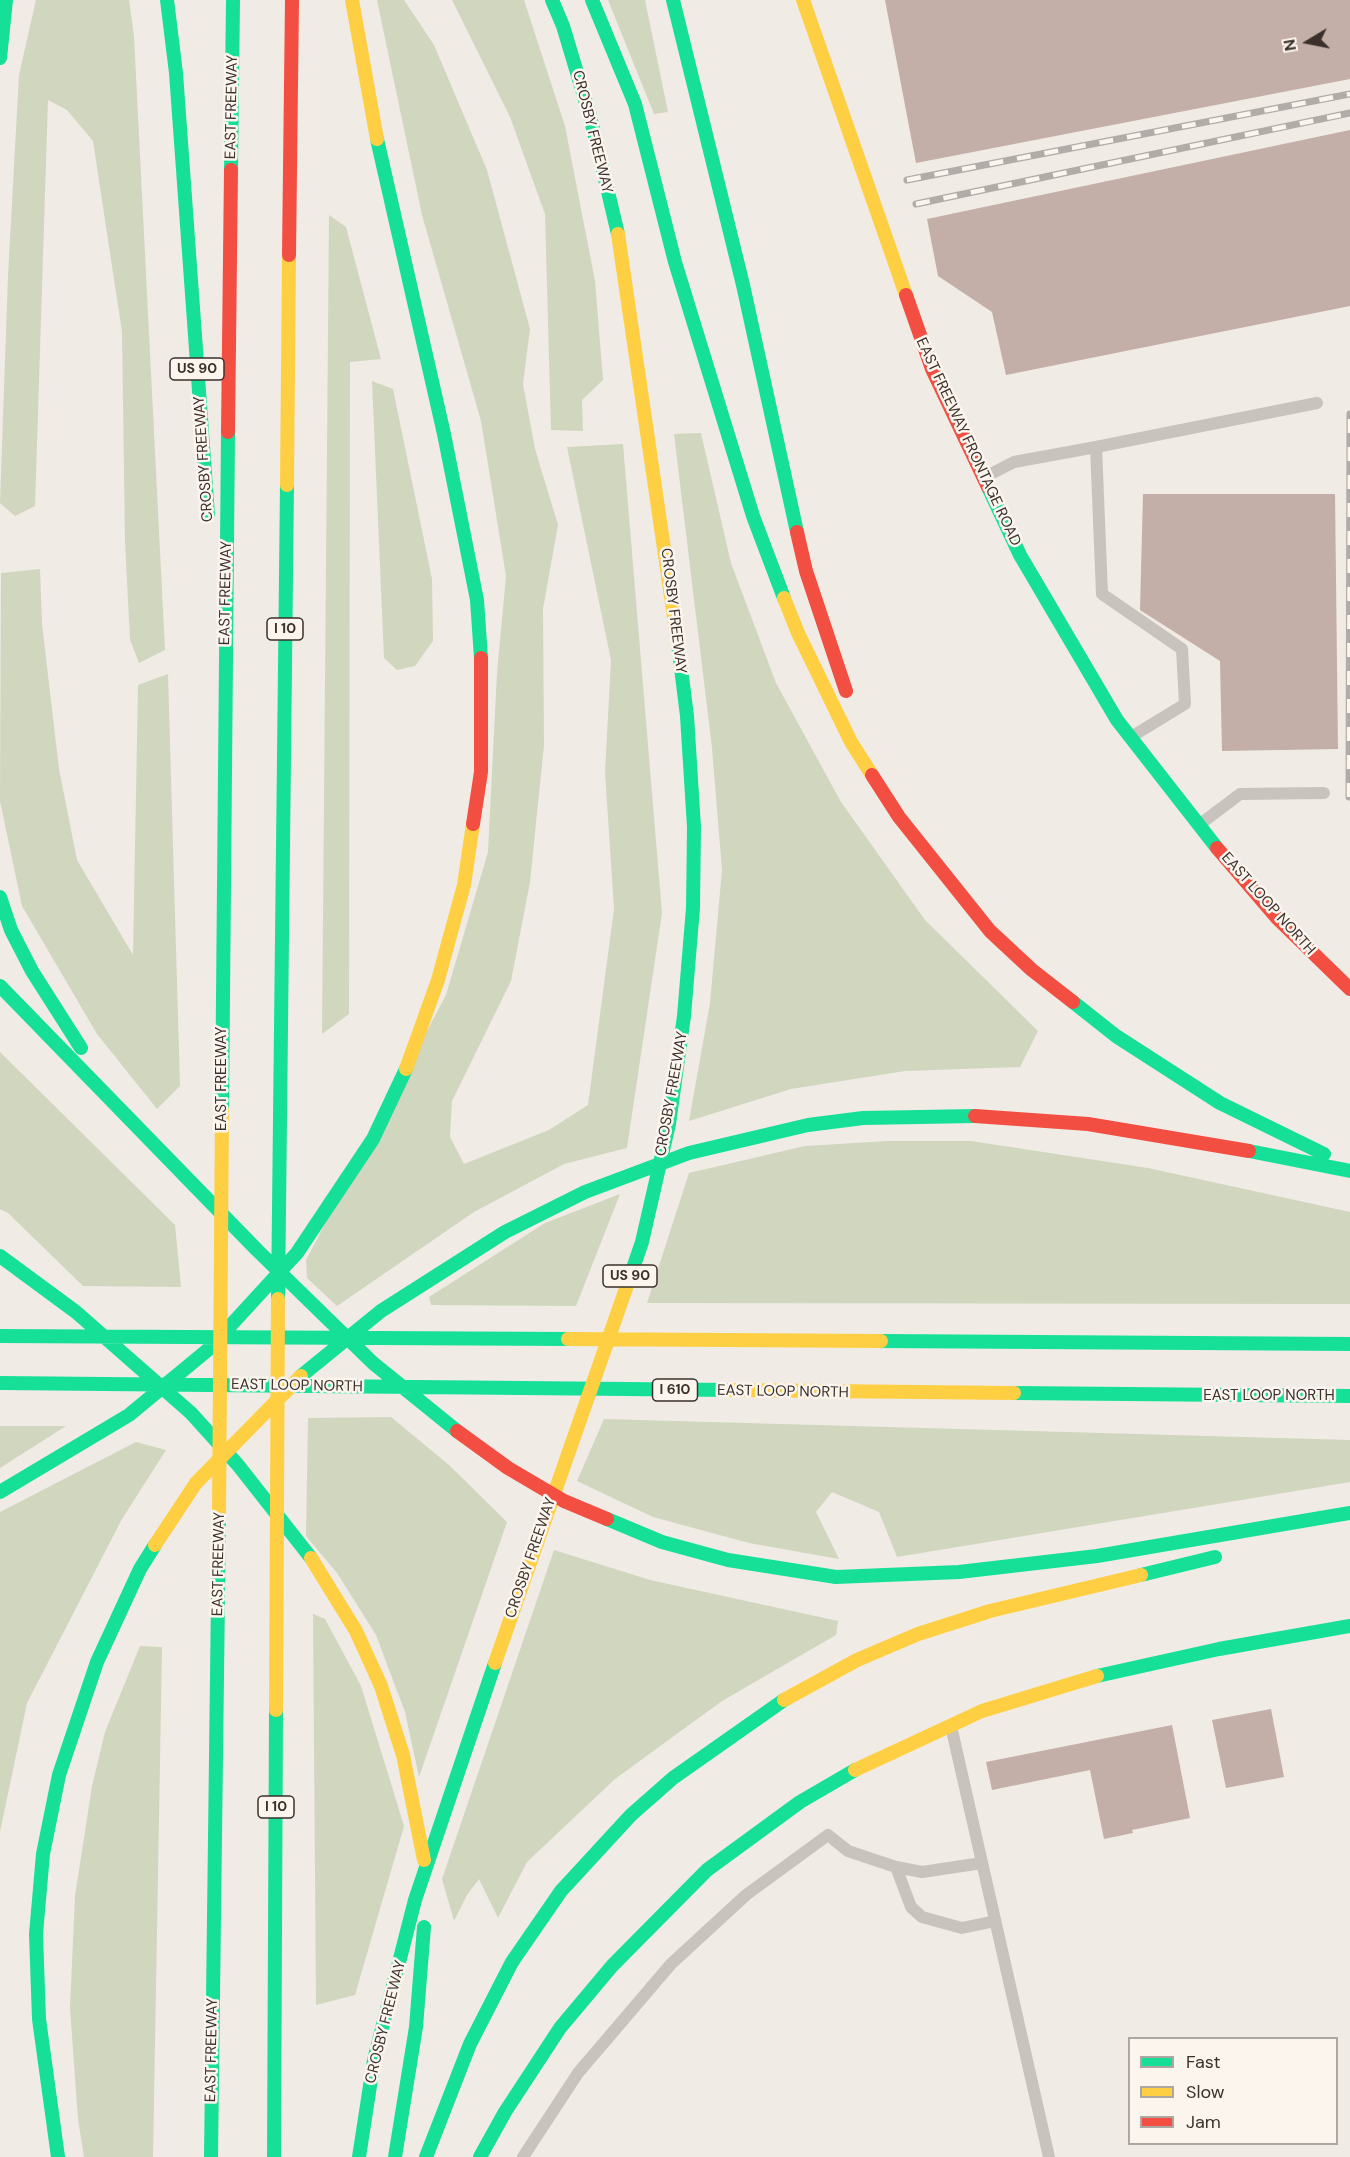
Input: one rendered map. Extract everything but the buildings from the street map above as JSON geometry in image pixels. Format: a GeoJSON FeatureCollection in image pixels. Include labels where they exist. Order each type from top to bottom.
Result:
{"type":"FeatureCollection","features":[{"type":"Feature","properties":{"kind":"main road"},"geometry":{"type":"LineString","coordinates":[[0,58],[6,0]]}},
{"type":"Feature","properties":{"kind":"main road","name":"CROSBY FREEWAY"},"geometry":{"type":"LineString","coordinates":[[167,0],[177,84],[209,526]]}},
{"type":"Feature","properties":{"kind":"main road","name":"EAST FREEWAY"},"geometry":{"type":"LineString","coordinates":[[211,2157],[220,1462],[224,738],[233,0]]}},
{"type":"Feature","properties":{"kind":"main road","name":"I 10"},"geometry":{"type":"LineString","coordinates":[[274,2157],[278,1258],[292,0]]}},
{"type":"Feature","properties":{"kind":"main road"},"geometry":{"type":"LineString","coordinates":[[0,1492],[129,1415],[210,1348],[297,1253],[373,1139],[402,1080],[450,941],[464,885],[481,772],[482,690],[477,600],[444,434],[380,153],[352,0]]}},
{"type":"Feature","properties":{"kind":"main road","name":"CROSBY FREEWAY"},"geometry":{"type":"LineString","coordinates":[[359,2157],[374,2060],[422,1877],[497,1654],[642,1242],[669,1124],[684,1016],[693,908],[694,827],[687,716],[643,392],[620,244],[590,116],[563,26],[552,0]]}},
{"type":"Feature","properties":{"kind":"main road"},"geometry":{"type":"LineString","coordinates":[[592,0],[635,104],[675,262],[753,516],[776,580],[798,633],[851,742],[899,817],[949,883],[990,931],[1032,970],[1116,1036],[1220,1102],[1350,1166]]}},
{"type":"Feature","properties":{"kind":"main road"},"geometry":{"type":"LineString","coordinates":[[673,0],[743,285],[803,561],[850,702]]}},
{"type":"Feature","properties":{"kind":"main road","name":"EAST FREEWAY FRONTAGE ROAD"},"geometry":{"type":"LineString","coordinates":[[803,0],[928,358],[982,479],[1059,626],[1130,738],[1194,820]]}},
{"type":"Feature","properties":{"kind":"main road"},"geometry":{"type":"LineString","coordinates":[[212,573],[224,738]]}},
{"type":"Feature","properties":{"kind":"main road"},"geometry":{"type":"LineString","coordinates":[[866,739],[900,805],[949,883]]}},
{"type":"Feature","properties":{"kind":"main road","name":"EAST LOOP NORTH"},"geometry":{"type":"LineString","coordinates":[[1194,820],[1277,918],[1350,989]]}},
{"type":"Feature","properties":{"kind":"main road"},"geometry":{"type":"LineString","coordinates":[[0,897],[11,930],[66,1028],[116,1101]]}},
{"type":"Feature","properties":{"kind":"main road"},"geometry":{"type":"LineString","coordinates":[[0,986],[116,1101],[143,1133],[256,1250],[399,1386],[478,1448],[564,1501],[662,1542],[728,1560],[836,1577],[906,1576],[1097,1556],[1350,1513]]}},
{"type":"Feature","properties":{"kind":"main road"},"geometry":{"type":"LineString","coordinates":[[58,2157],[44,2070],[36,1934],[43,1854],[59,1775],[97,1662],[140,1569],[196,1483],[286,1389],[381,1311],[505,1232],[585,1192],[689,1154],[760,1135],[863,1118],[935,1115],[1018,1116],[1088,1124],[1179,1139],[1350,1171]]}},
{"type":"Feature","properties":{"kind":"main road"},"geometry":{"type":"LineString","coordinates":[[0,1256],[76,1312],[154,1378],[191,1413],[238,1465],[309,1555],[356,1631],[381,1686],[403,1755],[424,1864],[424,1944],[416,2027],[394,2157]]}},
{"type":"Feature","properties":{"kind":"main road"},"geometry":{"type":"LineString","coordinates":[[0,1336],[1350,1344]]}},
{"type":"Feature","properties":{"kind":"main road","name":"EAST LOOP NORTH"},"geometry":{"type":"LineString","coordinates":[[0,1383],[1350,1396]]}},
{"type":"Feature","properties":{"kind":"main road"},"geometry":{"type":"LineString","coordinates":[[426,2157],[470,2044],[512,1962],[561,1891],[631,1815],[673,1778],[788,1698],[857,1660],[918,1634],[1033,1600],[1234,1553]]}},
{"type":"Feature","properties":{"kind":"main road"},"geometry":{"type":"LineString","coordinates":[[480,2157],[505,2112],[560,2028],[612,1966],[707,1870],[800,1802],[850,1773],[982,1711],[1105,1674],[1219,1649],[1350,1626]]}},
{"type":"Feature","properties":{"kind":"lane"},"geometry":{"type":"LineString","coordinates":[[982,479],[1014,462],[1317,403]]}},
{"type":"Feature","properties":{"kind":"lane"},"geometry":{"type":"LineString","coordinates":[[1096,447],[1102,594],[1182,649],[1185,704],[1130,738]]}},
{"type":"Feature","properties":{"kind":"lane"},"geometry":{"type":"LineString","coordinates":[[1194,820],[1240,794],[1324,794]]}},
{"type":"Feature","properties":{"kind":"lane"},"geometry":{"type":"LineString","coordinates":[[951,1725],[1049,2157]]}},
{"type":"Feature","properties":{"kind":"lane"},"geometry":{"type":"LineString","coordinates":[[523,2157],[578,2073],[671,1964],[746,1895],[828,1835],[848,1851],[896,1868],[922,1872],[982,1863]]}},
{"type":"Feature","properties":{"kind":"lane"},"geometry":{"type":"LineString","coordinates":[[896,1868],[911,1907],[922,1917],[962,1928],[995,1921]]}},
{"type":"Feature","properties":{"kind":"green space"},"geometry":{"type":"Polygon","coordinates":[[[36,0],[129,0],[134,36],[165,650],[139,663],[130,640],[125,541],[122,332],[93,141],[67,110],[48,100],[35,506],[15,516],[0,503],[8,276],[19,75],[36,0]]]}},
{"type":"Feature","properties":{"kind":"green space"},"geometry":{"type":"Polygon","coordinates":[[[377,0],[404,0],[434,45],[487,170],[530,329],[523,384],[535,449],[558,525],[543,609],[544,745],[530,882],[511,981],[452,1101],[450,1137],[464,1164],[549,1130],[588,1105],[614,909],[605,772],[611,660],[567,447],[623,444],[662,913],[627,1148],[564,1164],[474,1212],[337,1306],[307,1278],[306,1260],[446,995],[488,852],[497,673],[506,576],[481,421],[422,215],[377,0]]]}},
{"type":"Feature","properties":{"kind":"green space"},"geometry":{"type":"Polygon","coordinates":[[[452,0],[524,0],[565,126],[595,281],[603,380],[582,400],[583,431],[551,430],[545,214],[510,117],[452,0]]]}},
{"type":"Feature","properties":{"kind":"green space"},"geometry":{"type":"Polygon","coordinates":[[[608,0],[645,0],[668,112],[654,114],[608,0]]]}},
{"type":"Feature","properties":{"kind":"green space"},"geometry":{"type":"Polygon","coordinates":[[[329,215],[346,227],[381,359],[350,362],[349,1014],[322,1034],[329,215]]]}},
{"type":"Feature","properties":{"kind":"green space"},"geometry":{"type":"Polygon","coordinates":[[[372,381],[393,389],[432,579],[433,641],[415,666],[397,670],[384,658],[372,381]]]}},
{"type":"Feature","properties":{"kind":"green space"},"geometry":{"type":"Polygon","coordinates":[[[701,433],[731,563],[776,683],[841,802],[925,920],[1038,1031],[1020,1067],[905,1071],[791,1089],[689,1121],[710,1003],[722,870],[712,748],[674,434],[701,433]]]}},
{"type":"Feature","properties":{"kind":"green space"},"geometry":{"type":"Polygon","coordinates":[[[40,569],[42,624],[59,769],[77,860],[133,955],[138,685],[168,674],[180,1086],[157,1109],[97,1034],[22,906],[0,801],[1,573],[40,569]]]}},
{"type":"Feature","properties":{"kind":"green space"},"geometry":{"type":"Polygon","coordinates":[[[0,1052],[175,1225],[181,1287],[83,1286],[8,1213],[0,1209],[0,1052]]]}},
{"type":"Feature","properties":{"kind":"green space"},"geometry":{"type":"Polygon","coordinates":[[[888,1141],[971,1141],[1148,1168],[1350,1212],[1350,1304],[647,1303],[689,1173],[805,1146],[888,1141]]]}},
{"type":"Feature","properties":{"kind":"green space"},"geometry":{"type":"Polygon","coordinates":[[[620,1194],[576,1306],[431,1305],[429,1297],[545,1223],[620,1194]]]}},
{"type":"Feature","properties":{"kind":"green space"},"geometry":{"type":"Polygon","coordinates":[[[391,1417],[449,1465],[507,1522],[419,1777],[405,1712],[376,1635],[337,1573],[306,1536],[308,1418],[391,1417]]]}},
{"type":"Feature","properties":{"kind":"green space"},"geometry":{"type":"Polygon","coordinates":[[[604,1419],[1350,1440],[1350,1482],[897,1557],[879,1512],[832,1492],[816,1512],[839,1559],[749,1543],[653,1517],[577,1481],[604,1419]]]}},
{"type":"Feature","properties":{"kind":"green space"},"geometry":{"type":"Polygon","coordinates":[[[0,1426],[66,1426],[0,1468],[0,1426]]]}},
{"type":"Feature","properties":{"kind":"green space"},"geometry":{"type":"Polygon","coordinates":[[[136,1442],[166,1450],[122,1519],[27,1703],[0,1832],[0,1512],[136,1442]]]}},
{"type":"Feature","properties":{"kind":"green space"},"geometry":{"type":"Polygon","coordinates":[[[554,1550],[650,1580],[838,1621],[836,1635],[722,1701],[615,1779],[527,1862],[498,1918],[479,1879],[467,1895],[454,1921],[442,1879],[554,1550]]]}},
{"type":"Feature","properties":{"kind":"green space"},"geometry":{"type":"Polygon","coordinates":[[[313,1614],[325,1619],[361,1686],[404,1826],[355,1995],[316,2005],[313,1614]]]}},
{"type":"Feature","properties":{"kind":"green space"},"geometry":{"type":"Polygon","coordinates":[[[140,1646],[162,1647],[153,2157],[84,2157],[78,2119],[70,2008],[75,1896],[92,1786],[105,1732],[140,1646]]]}},
{"type":"Feature","properties":{"kind":"railway"},"geometry":{"type":"LineString","coordinates":[[907,180],[1350,94]]}},
{"type":"Feature","properties":{"kind":"railway"},"geometry":{"type":"LineString","coordinates":[[916,204],[1350,113]]}},
{"type":"Feature","properties":{"kind":"railway"},"geometry":{"type":"LineString","coordinates":[[1349,797],[1350,414]]}},
{"type":"Feature","properties":{"kind":"traffic: fast"},"geometry":{"type":"LineString","coordinates":[[0,58],[6,0]]}},
{"type":"Feature","properties":{"kind":"traffic: fast"},"geometry":{"type":"LineString","coordinates":[[167,0],[176,73],[208,515]]}},
{"type":"Feature","properties":{"kind":"traffic: fast"},"geometry":{"type":"LineString","coordinates":[[231,170],[233,0]]}},
{"type":"Feature","properties":{"kind":"traffic: fast"},"geometry":{"type":"LineString","coordinates":[[552,0],[563,26],[590,116],[618,234]]}},
{"type":"Feature","properties":{"kind":"traffic: fast"},"geometry":{"type":"LineString","coordinates":[[592,0],[635,104],[675,262],[753,516],[784,598]]}},
{"type":"Feature","properties":{"kind":"traffic: fast"},"geometry":{"type":"LineString","coordinates":[[673,0],[743,285],[797,532]]}},
{"type":"Feature","properties":{"kind":"traffic: fast"},"geometry":{"type":"LineString","coordinates":[[377,139],[444,434],[477,600],[481,658]]}},
{"type":"Feature","properties":{"kind":"traffic: fast"},"geometry":{"type":"LineString","coordinates":[[222,1110],[228,432]]}},
{"type":"Feature","properties":{"kind":"traffic: fast"},"geometry":{"type":"LineString","coordinates":[[278,1299],[287,485]]}},
{"type":"Feature","properties":{"kind":"traffic: fast"},"geometry":{"type":"LineString","coordinates":[[988,487],[1020,555],[1117,720],[1217,848]]}},
{"type":"Feature","properties":{"kind":"traffic: fast"},"geometry":{"type":"LineString","coordinates":[[630,1277],[642,1242],[669,1124],[684,1016],[693,908],[694,827],[687,716],[678,644]]}},
{"type":"Feature","properties":{"kind":"traffic: fast"},"geometry":{"type":"LineString","coordinates":[[0,897],[11,930],[32,971],[81,1048]]}},
{"type":"Feature","properties":{"kind":"traffic: fast"},"geometry":{"type":"LineString","coordinates":[[0,986],[257,1250],[373,1363],[457,1431]]}},
{"type":"Feature","properties":{"kind":"traffic: fast"},"geometry":{"type":"LineString","coordinates":[[1073,1002],[1116,1036],[1220,1103],[1324,1154]]}},
{"type":"Feature","properties":{"kind":"traffic: fast"},"geometry":{"type":"LineString","coordinates":[[0,1492],[129,1415],[210,1348],[297,1253],[373,1139],[406,1069]]}},
{"type":"Feature","properties":{"kind":"traffic: fast"},"geometry":{"type":"LineString","coordinates":[[301,1376],[381,1311],[505,1232],[585,1192],[689,1153],[808,1125],[863,1118],[975,1116]]}},
{"type":"Feature","properties":{"kind":"traffic: fast"},"geometry":{"type":"LineString","coordinates":[[1249,1151],[1350,1171]]}},
{"type":"Feature","properties":{"kind":"traffic: fast"},"geometry":{"type":"LineString","coordinates":[[0,1256],[76,1312],[191,1413],[238,1465],[311,1558]]}},
{"type":"Feature","properties":{"kind":"traffic: fast"},"geometry":{"type":"LineString","coordinates":[[0,1336],[568,1339]]}},
{"type":"Feature","properties":{"kind":"traffic: fast"},"geometry":{"type":"LineString","coordinates":[[881,1341],[1350,1344]]}},
{"type":"Feature","properties":{"kind":"traffic: fast"},"geometry":{"type":"LineString","coordinates":[[0,1383],[730,1390]]}},
{"type":"Feature","properties":{"kind":"traffic: fast"},"geometry":{"type":"LineString","coordinates":[[1014,1393],[1350,1396]]}},
{"type":"Feature","properties":{"kind":"traffic: fast"},"geometry":{"type":"LineString","coordinates":[[607,1519],[662,1542],[728,1560],[836,1577],[959,1572],[1097,1556],[1350,1513]]}},
{"type":"Feature","properties":{"kind":"traffic: fast"},"geometry":{"type":"LineString","coordinates":[[211,2157],[219,1516]]}},
{"type":"Feature","properties":{"kind":"traffic: fast"},"geometry":{"type":"LineString","coordinates":[[58,2157],[39,2019],[36,1934],[43,1854],[59,1775],[97,1662],[140,1569],[155,1545]]}},
{"type":"Feature","properties":{"kind":"traffic: fast"},"geometry":{"type":"LineString","coordinates":[[1141,1575],[1215,1557]]}},
{"type":"Feature","properties":{"kind":"traffic: fast"},"geometry":{"type":"LineString","coordinates":[[1097,1676],[1219,1649],[1350,1626]]}},
{"type":"Feature","properties":{"kind":"traffic: fast"},"geometry":{"type":"LineString","coordinates":[[359,2157],[374,2060],[415,1900],[495,1663]]}},
{"type":"Feature","properties":{"kind":"traffic: fast"},"geometry":{"type":"LineString","coordinates":[[426,2157],[470,2044],[512,1962],[561,1891],[631,1815],[673,1778],[784,1700]]}},
{"type":"Feature","properties":{"kind":"traffic: fast"},"geometry":{"type":"LineString","coordinates":[[274,2157],[276,1710]]}},
{"type":"Feature","properties":{"kind":"traffic: fast"},"geometry":{"type":"LineString","coordinates":[[480,2157],[505,2112],[560,2028],[612,1966],[707,1870],[800,1802],[855,1770]]}},
{"type":"Feature","properties":{"kind":"traffic: fast"},"geometry":{"type":"LineString","coordinates":[[395,2157],[416,2027],[424,1927]]}},
{"type":"Feature","properties":{"kind":"traffic: slow"},"geometry":{"type":"LineString","coordinates":[[352,0],[377,139]]}},
{"type":"Feature","properties":{"kind":"traffic: slow"},"geometry":{"type":"LineString","coordinates":[[803,0],[906,295]]}},
{"type":"Feature","properties":{"kind":"traffic: slow"},"geometry":{"type":"LineString","coordinates":[[618,234],[678,644]]}},
{"type":"Feature","properties":{"kind":"traffic: slow"},"geometry":{"type":"LineString","coordinates":[[287,485],[289,255]]}},
{"type":"Feature","properties":{"kind":"traffic: slow"},"geometry":{"type":"LineString","coordinates":[[784,598],[798,633],[851,742],[872,775]]}},
{"type":"Feature","properties":{"kind":"traffic: slow"},"geometry":{"type":"LineString","coordinates":[[406,1069],[438,980],[464,885],[473,824]]}},
{"type":"Feature","properties":{"kind":"traffic: slow"},"geometry":{"type":"LineString","coordinates":[[219,1516],[222,1110]]}},
{"type":"Feature","properties":{"kind":"traffic: slow"},"geometry":{"type":"LineString","coordinates":[[495,1663],[630,1277]]}},
{"type":"Feature","properties":{"kind":"traffic: slow"},"geometry":{"type":"LineString","coordinates":[[276,1710],[278,1299]]}},
{"type":"Feature","properties":{"kind":"traffic: slow"},"geometry":{"type":"LineString","coordinates":[[568,1339],[881,1341]]}},
{"type":"Feature","properties":{"kind":"traffic: slow"},"geometry":{"type":"LineString","coordinates":[[155,1545],[196,1483],[301,1376]]}},
{"type":"Feature","properties":{"kind":"traffic: slow"},"geometry":{"type":"LineString","coordinates":[[730,1390],[1014,1393]]}},
{"type":"Feature","properties":{"kind":"traffic: slow"},"geometry":{"type":"LineString","coordinates":[[311,1558],[356,1631],[381,1686],[403,1755],[424,1860]]}},
{"type":"Feature","properties":{"kind":"traffic: slow"},"geometry":{"type":"LineString","coordinates":[[784,1700],[857,1660],[918,1634],[990,1611],[1141,1575]]}},
{"type":"Feature","properties":{"kind":"traffic: slow"},"geometry":{"type":"LineString","coordinates":[[855,1770],[982,1711],[1097,1676]]}},
{"type":"Feature","properties":{"kind":"traffic: jam"},"geometry":{"type":"LineString","coordinates":[[289,255],[292,0]]}},
{"type":"Feature","properties":{"kind":"traffic: jam"},"geometry":{"type":"LineString","coordinates":[[228,432],[231,170]]}},
{"type":"Feature","properties":{"kind":"traffic: jam"},"geometry":{"type":"LineString","coordinates":[[906,295],[932,369],[988,487]]}},
{"type":"Feature","properties":{"kind":"traffic: jam"},"geometry":{"type":"LineString","coordinates":[[797,532],[806,571],[846,691]]}},
{"type":"Feature","properties":{"kind":"traffic: jam"},"geometry":{"type":"LineString","coordinates":[[473,824],[481,772],[481,658]]}},
{"type":"Feature","properties":{"kind":"traffic: jam"},"geometry":{"type":"LineString","coordinates":[[872,775],[899,817],[990,931],[1032,970],[1073,1002]]}},
{"type":"Feature","properties":{"kind":"traffic: jam"},"geometry":{"type":"LineString","coordinates":[[1217,848],[1277,918],[1350,989]]}},
{"type":"Feature","properties":{"kind":"traffic: jam"},"geometry":{"type":"LineString","coordinates":[[975,1116],[1088,1124],[1249,1151]]}},
{"type":"Feature","properties":{"kind":"traffic: jam"},"geometry":{"type":"LineString","coordinates":[[457,1431],[508,1468],[564,1501],[607,1519]]}}]}
